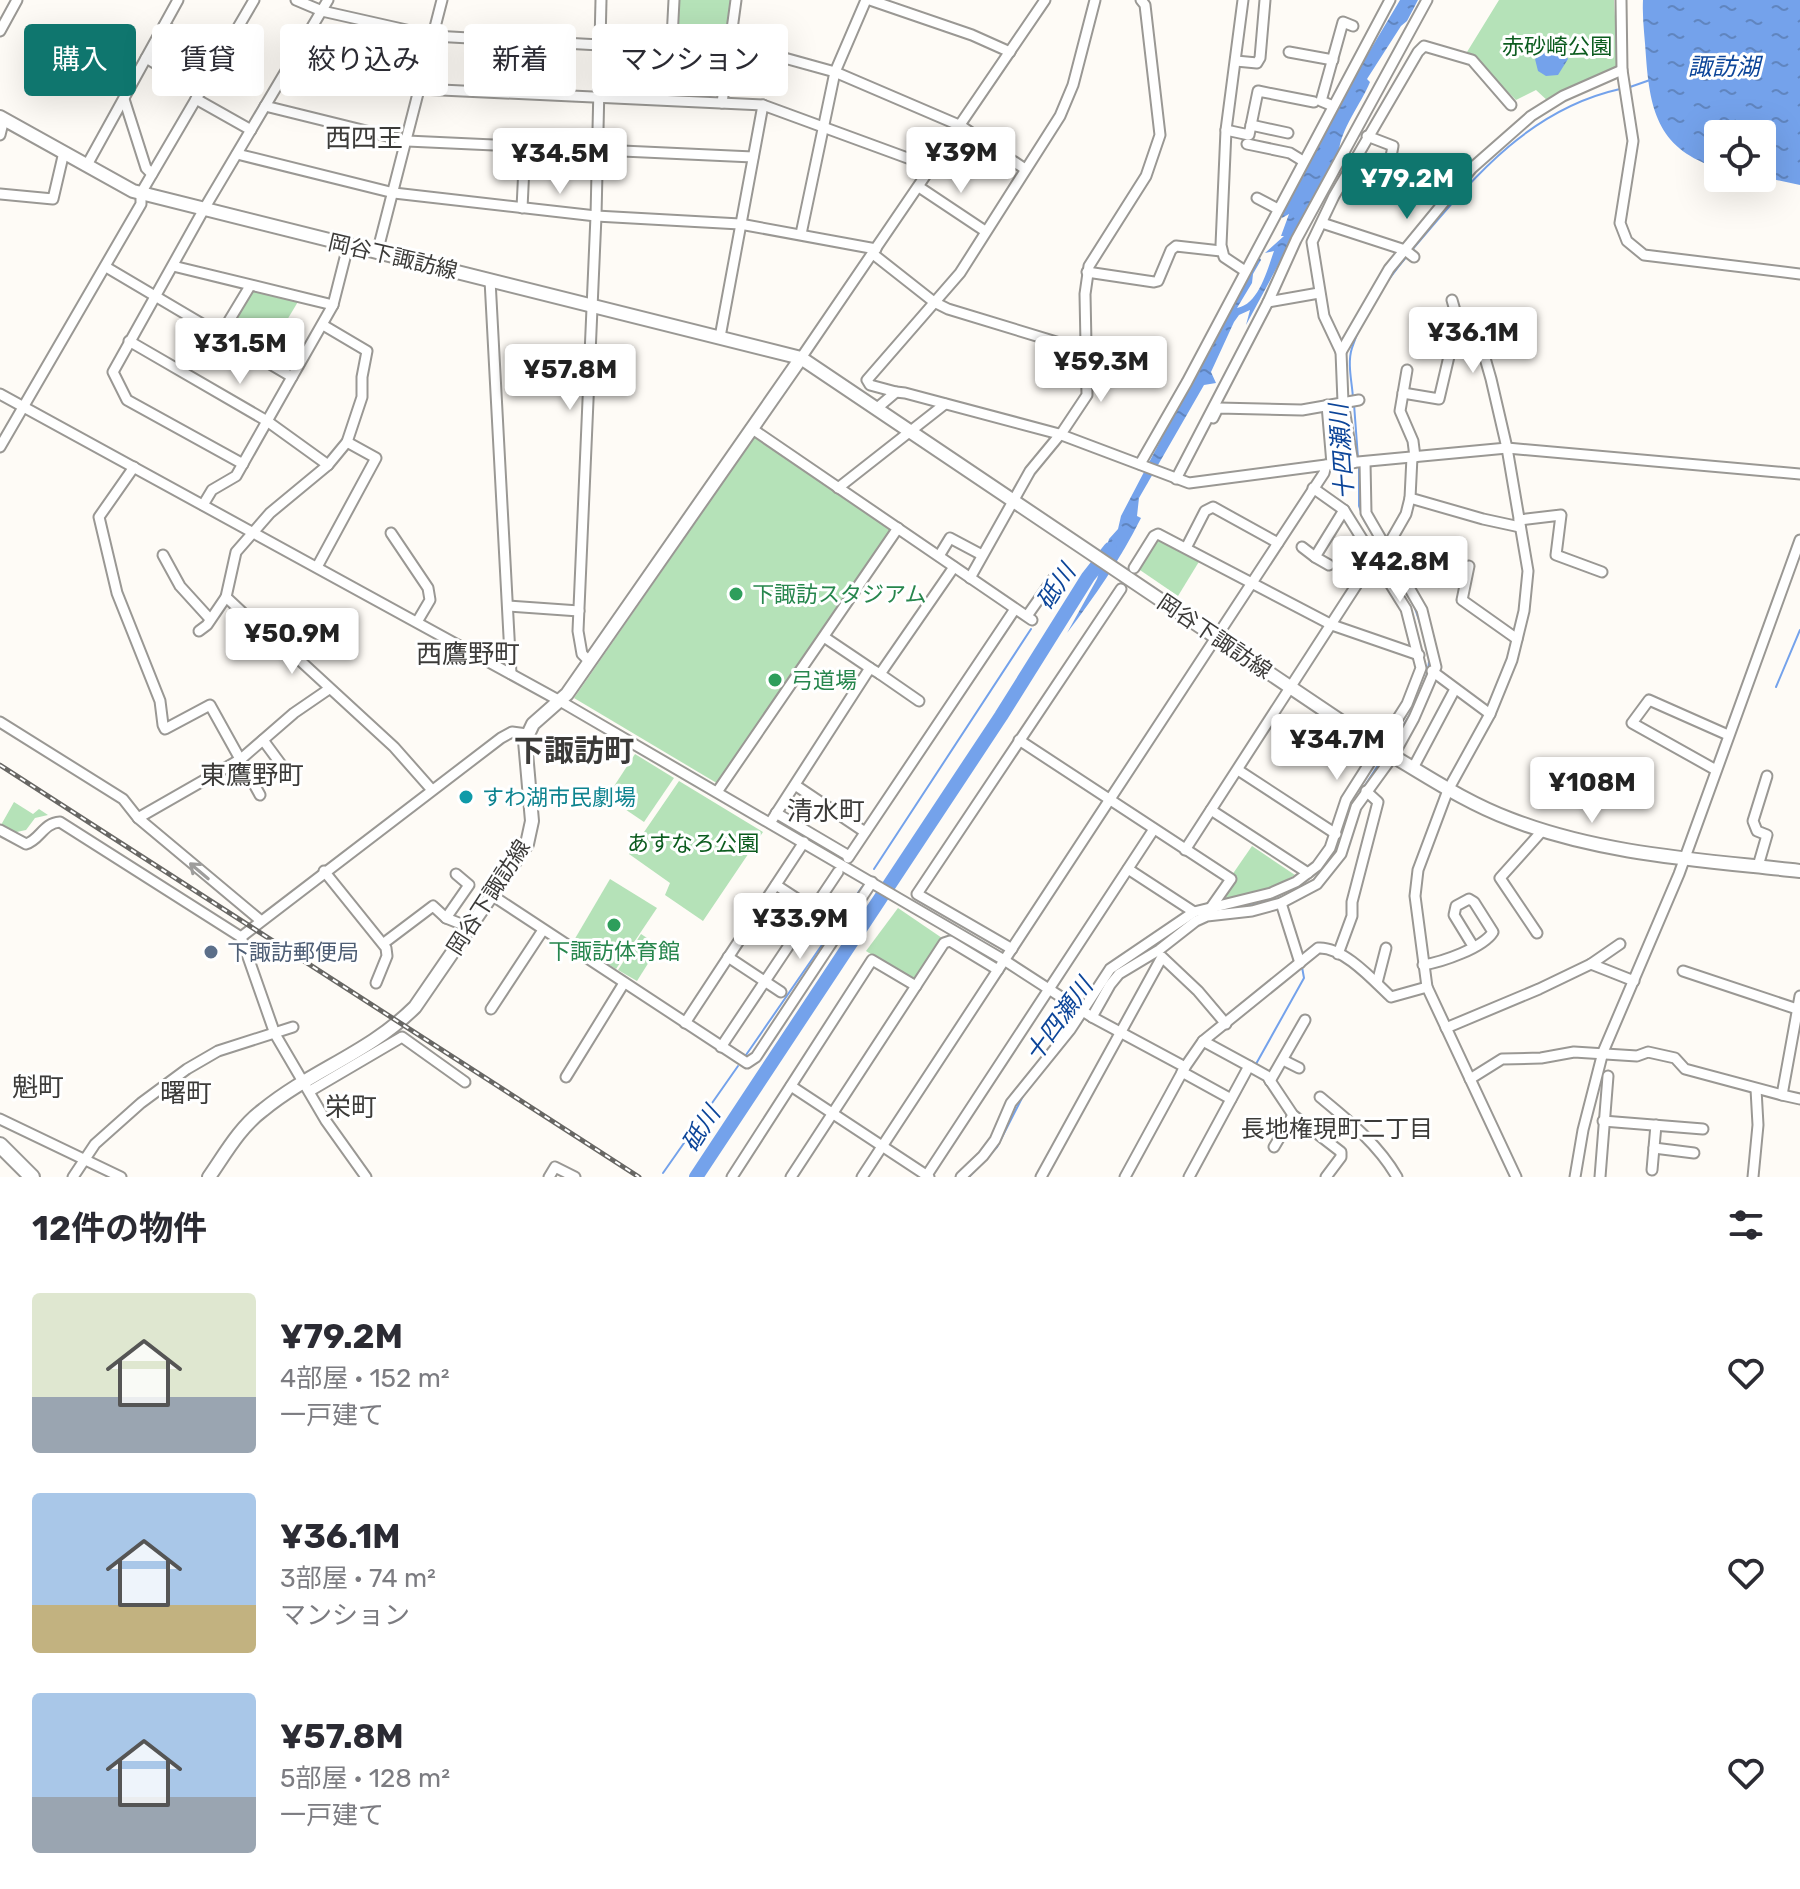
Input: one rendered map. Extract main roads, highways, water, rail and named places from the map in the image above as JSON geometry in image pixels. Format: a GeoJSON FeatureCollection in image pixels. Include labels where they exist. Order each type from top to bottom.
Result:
{"type":"FeatureCollection","features":[{"type":"Feature","properties":{"kind":"highway"},"geometry":{"type":"LineString","coordinates":[[0,1145],[32,1177]]}},
{"type":"Feature","properties":{"kind":"main road","name":"岡谷下諏訪線"},"geometry":{"type":"LineString","coordinates":[[2,118],[141,193],[801,358],[1387,752],[1478,806],[1542,831],[1597,845],[1800,871]]}},
{"type":"Feature","properties":{"kind":"main road","name":"岡谷下諏訪線"},"geometry":{"type":"LineString","coordinates":[[209,1177],[260,1111],[307,1087],[396,1027],[415,1007],[527,844],[532,821],[524,749],[527,734],[540,716],[560,701],[590,662],[801,358]]}},
{"type":"Feature","properties":{"kind":"water"},"geometry":{"type":"Polygon","coordinates":[[[1400,0],[1418,0],[1367,79],[1370,82],[1347,126],[1339,152],[1246,325],[1250,310],[1239,315],[1234,322],[1211,372],[1216,383],[1204,385],[1139,498],[1137,516],[1141,518],[1133,533],[1107,577],[1067,633],[1097,579],[1109,539],[1118,529],[1121,516],[1258,254],[1261,260],[1237,308],[1257,293],[1274,251],[1265,253],[1284,236],[1281,236],[1289,214],[1282,218],[1282,212],[1353,79],[1400,0]]]}},
{"type":"Feature","properties":{"kind":"water","name":"諏訪湖"},"geometry":{"type":"Polygon","coordinates":[[[1643,0],[1800,0],[1800,185],[1776,180],[1776,120],[1704,120],[1704,162],[1671,140],[1655,112],[1651,95],[1643,0]]]}},
{"type":"Feature","properties":{"kind":"water"},"geometry":{"type":"Polygon","coordinates":[[[1552,48],[1559,57],[1566,56],[1568,59],[1558,75],[1546,76],[1538,71],[1535,59],[1552,48]]]}},
{"type":"Feature","properties":{"kind":"waterway","name":"十四瀬川"},"geometry":{"type":"LineString","coordinates":[[1630,87],[1650,80]]}},
{"type":"Feature","properties":{"kind":"waterway","name":"十四瀬川"},"geometry":{"type":"LineString","coordinates":[[1411,251],[1478,175],[1528,131],[1586,99],[1620,89]]}},
{"type":"Feature","properties":{"kind":"waterway","name":"十四瀬川"},"geometry":{"type":"LineString","coordinates":[[1353,398],[1350,360],[1356,336],[1375,299],[1407,256]]}},
{"type":"Feature","properties":{"kind":"waterway","name":"十四瀬川"},"geometry":{"type":"LineString","coordinates":[[1354,404],[1358,458]]}},
{"type":"Feature","properties":{"kind":"waterway","name":"十四瀬川"},"geometry":{"type":"LineString","coordinates":[[1359,464],[1359,506],[1381,548]]}},
{"type":"Feature","properties":{"kind":"waterway","name":"砥川"},"geometry":{"type":"LineString","coordinates":[[696,1177],[1001,716],[1088,577],[1110,549]]}},
{"type":"Feature","properties":{"kind":"waterway","name":"十四瀬川"},"geometry":{"type":"LineString","coordinates":[[1389,748],[1414,706],[1428,671],[1427,647],[1414,605]]}},
{"type":"Feature","properties":{"kind":"waterway"},"geometry":{"type":"LineString","coordinates":[[874,869],[1031,629]]}},
{"type":"Feature","properties":{"kind":"waterway"},"geometry":{"type":"LineString","coordinates":[[1776,687],[1800,630]]}},
{"type":"Feature","properties":{"kind":"waterway","name":"十四瀬川"},"geometry":{"type":"LineString","coordinates":[[1355,801],[1384,756]]}},
{"type":"Feature","properties":{"kind":"waterway","name":"十四瀬川"},"geometry":{"type":"LineString","coordinates":[[1323,865],[1338,848],[1351,807]]}},
{"type":"Feature","properties":{"kind":"waterway","name":"十四瀬川"},"geometry":{"type":"LineString","coordinates":[[1228,908],[1267,901],[1297,886]]}},
{"type":"Feature","properties":{"kind":"waterway"},"geometry":{"type":"LineString","coordinates":[[746,1055],[862,887]]}},
{"type":"Feature","properties":{"kind":"waterway","name":"十四瀬川"},"geometry":{"type":"LineString","coordinates":[[1128,962],[1172,932]]}},
{"type":"Feature","properties":{"kind":"waterway"},"geometry":{"type":"LineString","coordinates":[[1256,1064],[1304,978],[1302,967]]}},
{"type":"Feature","properties":{"kind":"waterway","name":"十四瀬川"},"geometry":{"type":"LineString","coordinates":[[1107,981],[1119,968]]}},
{"type":"Feature","properties":{"kind":"waterway","name":"十四瀬川"},"geometry":{"type":"LineString","coordinates":[[1088,1012],[1102,990]]}},
{"type":"Feature","properties":{"kind":"waterway","name":"十四瀬川"},"geometry":{"type":"LineString","coordinates":[[1067,1041],[1085,1017]]}},
{"type":"Feature","properties":{"kind":"waterway"},"geometry":{"type":"LineString","coordinates":[[663,1173],[738,1066]]}},
{"type":"Feature","properties":{"kind":"waterway"},"geometry":{"type":"LineString","coordinates":[[1194,1177],[1251,1073]]}},
{"type":"Feature","properties":{"kind":"waterway","name":"十四瀬川"},"geometry":{"type":"LineString","coordinates":[[969,1177],[997,1147],[1025,1092]]}},
{"type":"Feature","properties":{"kind":"railway"},"geometry":{"type":"LineString","coordinates":[[0,765],[639,1177]]}},
{"type":"Feature","properties":{"kind":"place","name":"下諏訪スタジアム"},"geometry":{"type":"Point","coordinates":[736,594]}},
{"type":"Feature","properties":{"kind":"place","name":"弓道場"},"geometry":{"type":"Point","coordinates":[775,680]}},
{"type":"Feature","properties":{"kind":"place","name":"すわ湖市民劇場"},"geometry":{"type":"Point","coordinates":[466,797]}},
{"type":"Feature","properties":{"kind":"place","name":"下諏訪体育館"},"geometry":{"type":"Point","coordinates":[614,925]}},
{"type":"Feature","properties":{"kind":"place","name":"下諏訪郵便局"},"geometry":{"type":"Point","coordinates":[211,952]}},
{"type":"Feature","properties":{"kind":"district","name":"西四王"},"geometry":{"type":"Point","coordinates":[364,138]}},
{"type":"Feature","properties":{"kind":"district","name":"西鷹野町"},"geometry":{"type":"Point","coordinates":[468,654]}},
{"type":"Feature","properties":{"kind":"district","name":"下諏訪町"},"geometry":{"type":"Point","coordinates":[574,751]}},
{"type":"Feature","properties":{"kind":"district","name":"東鷹野町"},"geometry":{"type":"Point","coordinates":[252,775]}},
{"type":"Feature","properties":{"kind":"district","name":"清水町"},"geometry":{"type":"Point","coordinates":[826,811]}},
{"type":"Feature","properties":{"kind":"district","name":"魁町"},"geometry":{"type":"Point","coordinates":[38,1087]}},
{"type":"Feature","properties":{"kind":"district","name":"曙町"},"geometry":{"type":"Point","coordinates":[186,1093]}},
{"type":"Feature","properties":{"kind":"district","name":"栄町"},"geometry":{"type":"Point","coordinates":[351,1107]}},
{"type":"Feature","properties":{"kind":"district","name":"長地権現町二丁目"},"geometry":{"type":"Point","coordinates":[1337,1129]}},
{"type":"Feature","properties":{"kind":"park label","name":"赤砂崎公園"},"geometry":{"type":"Point","coordinates":[1557,46]}},
{"type":"Feature","properties":{"kind":"park label","name":"あすなろ公園"},"geometry":{"type":"Point","coordinates":[693,843]}}]}
